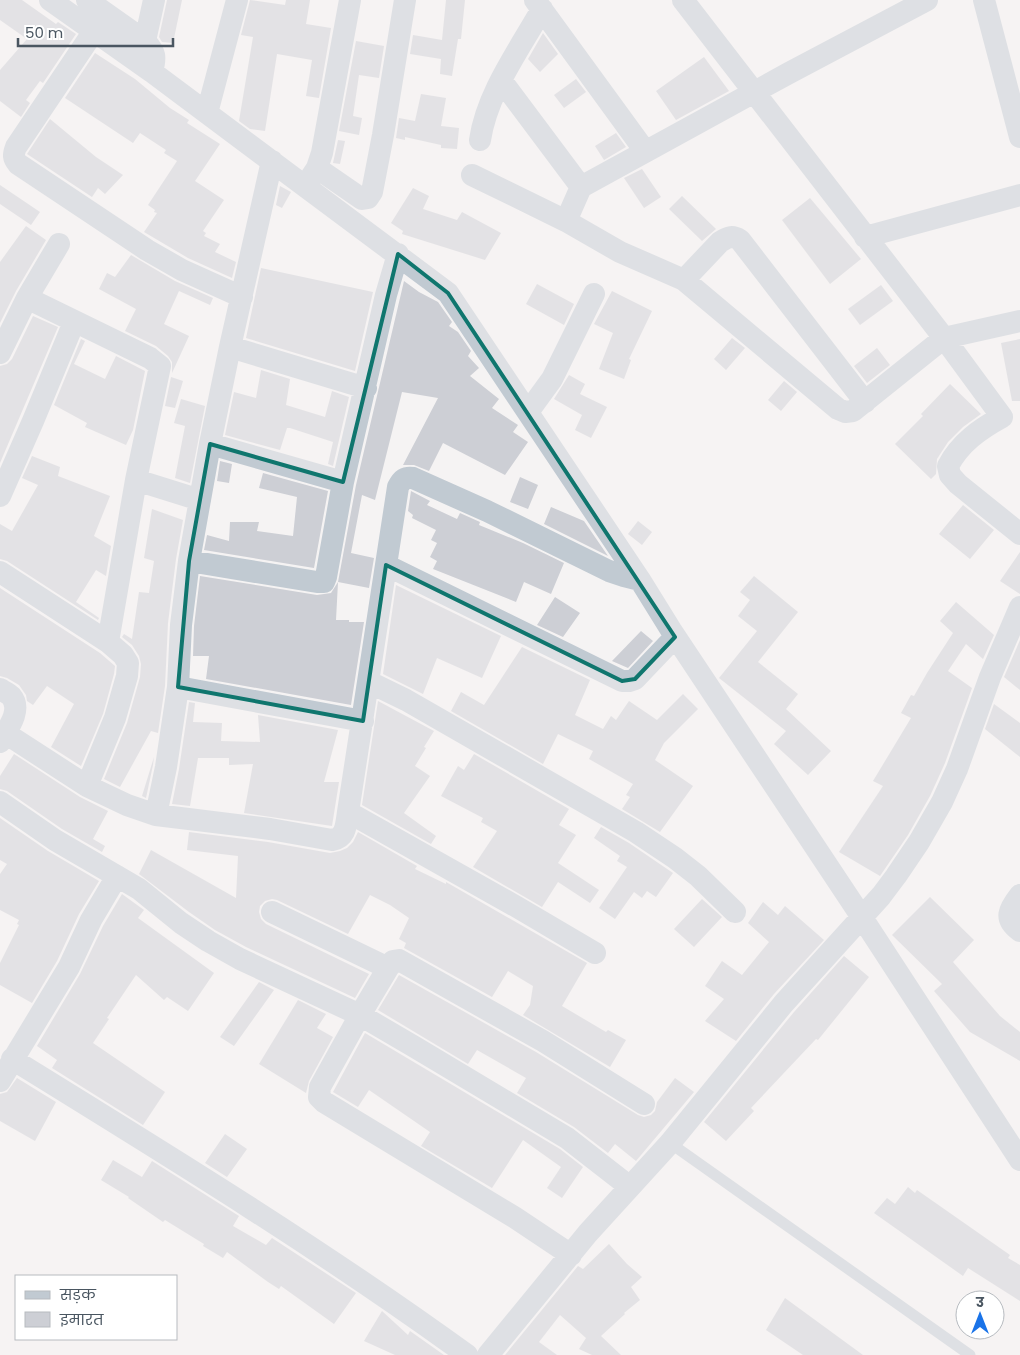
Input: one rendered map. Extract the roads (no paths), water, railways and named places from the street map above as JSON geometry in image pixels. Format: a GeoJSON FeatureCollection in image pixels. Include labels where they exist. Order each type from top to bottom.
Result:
{"type":"FeatureCollection","features":[{"type":"Feature","properties":{"kind":"street"},"geometry":{"type":"LineString","coordinates":[[50,0],[152,72],[272,161],[362,199],[368,198],[372,192],[405,0]]}},
{"type":"Feature","properties":{"kind":"street"},"geometry":{"type":"LineString","coordinates":[[87,0],[145,41],[155,58],[152,72]]}},
{"type":"Feature","properties":{"kind":"street"},"geometry":{"type":"LineString","coordinates":[[145,41],[154,0]]}},
{"type":"Feature","properties":{"kind":"street"},"geometry":{"type":"LineString","coordinates":[[207,113],[237,0]]}},
{"type":"Feature","properties":{"kind":"street"},"geometry":{"type":"LineString","coordinates":[[311,176],[322,154],[350,0]]}},
{"type":"Feature","properties":{"kind":"street"},"geometry":{"type":"LineString","coordinates":[[683,0],[944,338],[1011,417],[984,427],[970,438],[948,466],[950,475],[958,484],[1020,534]]}},
{"type":"Feature","properties":{"kind":"street"},"geometry":{"type":"LineString","coordinates":[[566,221],[582,187],[645,151],[927,0]]}},
{"type":"Feature","properties":{"kind":"street"},"geometry":{"type":"LineString","coordinates":[[984,0],[1020,137]]}},
{"type":"Feature","properties":{"kind":"street"},"geometry":{"type":"LineString","coordinates":[[480,140],[483,123],[501,80],[539,5],[645,151]]}},
{"type":"Feature","properties":{"kind":"street"},"geometry":{"type":"LineString","coordinates":[[94,31],[16,147],[13,154],[14,159],[147,250],[188,274],[242,297]]}},
{"type":"Feature","properties":{"kind":"street"},"geometry":{"type":"LineString","coordinates":[[501,80],[582,187]]}},
{"type":"Feature","properties":{"kind":"street"},"geometry":{"type":"LineString","coordinates":[[156,815],[166,767],[178,687],[181,625],[200,500],[230,347],[272,161]]}},
{"type":"Feature","properties":{"kind":"street"},"geometry":{"type":"LineString","coordinates":[[472,175],[566,221],[620,252],[684,280],[838,409],[845,412],[853,411],[944,338],[1020,321]]}},
{"type":"Feature","properties":{"kind":"street"},"geometry":{"type":"LineString","coordinates":[[311,176],[398,254],[448,293],[640,580],[675,637],[861,916],[1020,1160]]}},
{"type":"Feature","properties":{"kind":"street"},"geometry":{"type":"LineString","coordinates":[[865,237],[1020,195]]}},
{"type":"Feature","properties":{"kind":"street"},"geometry":{"type":"LineString","coordinates":[[684,280],[720,242],[734,236],[740,240],[865,402]]}},
{"type":"Feature","properties":{"kind":"street"},"geometry":{"type":"LineString","coordinates":[[0,353],[27,298],[59,244]]}},
{"type":"Feature","properties":{"kind":"street"},"geometry":{"type":"LineString","coordinates":[[190,561],[324,582],[344,482],[386,295],[398,254]]}},
{"type":"Feature","properties":{"kind":"street"},"geometry":{"type":"LineString","coordinates":[[528,412],[552,379],[594,294]]}},
{"type":"Feature","properties":{"kind":"street"},"geometry":{"type":"LineString","coordinates":[[27,298],[150,358],[160,366],[136,480],[108,642]]}},
{"type":"Feature","properties":{"kind":"street"},"geometry":{"type":"LineString","coordinates":[[0,496],[30,430],[74,322]]}},
{"type":"Feature","properties":{"kind":"street"},"geometry":{"type":"LineString","coordinates":[[230,347],[366,388]]}},
{"type":"Feature","properties":{"kind":"street"},"geometry":{"type":"LineString","coordinates":[[210,444],[344,482]]}},
{"type":"Feature","properties":{"kind":"street"},"geometry":{"type":"LineString","coordinates":[[0,689],[11,696],[15,705],[15,713],[2,738],[87,786],[127,805],[156,815],[270,829],[332,840],[338,839],[343,835],[348,812],[398,487],[401,481],[406,477],[414,478],[610,571],[640,580]]}},
{"type":"Feature","properties":{"kind":"street"},"geometry":{"type":"LineString","coordinates":[[136,480],[200,500]]}},
{"type":"Feature","properties":{"kind":"street"},"geometry":{"type":"LineString","coordinates":[[386,565],[622,681],[635,679],[675,637]]}},
{"type":"Feature","properties":{"kind":"street"},"geometry":{"type":"LineString","coordinates":[[0,572],[108,642],[123,655],[128,663],[127,676],[115,718],[87,786]]}},
{"type":"Feature","properties":{"kind":"street"},"geometry":{"type":"LineString","coordinates":[[488,1355],[588,1233],[670,1143],[784,1003],[881,896],[896,876],[919,842],[942,802],[957,769],[990,677],[1020,607]]}},
{"type":"Feature","properties":{"kind":"street"},"geometry":{"type":"LineString","coordinates":[[369,682],[406,700],[636,832],[698,876],[735,912]]}},
{"type":"Feature","properties":{"kind":"street"},"geometry":{"type":"LineString","coordinates":[[178,687],[363,721]]}},
{"type":"Feature","properties":{"kind":"street"},"geometry":{"type":"LineString","coordinates":[[0,802],[55,840],[139,889],[181,923],[208,941],[240,959],[360,1015],[566,1138],[630,1187]]}},
{"type":"Feature","properties":{"kind":"street"},"geometry":{"type":"LineString","coordinates":[[348,812],[517,906],[596,953]]}},
{"type":"Feature","properties":{"kind":"street"},"geometry":{"type":"LineString","coordinates":[[0,1081],[69,966],[91,920],[117,876]]}},
{"type":"Feature","properties":{"kind":"street"},"geometry":{"type":"LineString","coordinates":[[1020,895],[1012,905],[1009,913],[1010,921],[1020,931]]}},
{"type":"Feature","properties":{"kind":"street"},"geometry":{"type":"LineString","coordinates":[[272,912],[388,968]]}},
{"type":"Feature","properties":{"kind":"street"},"geometry":{"type":"LineString","coordinates":[[571,1255],[514,1217],[319,1097],[320,1087],[388,968],[393,961],[400,960],[543,1041],[644,1104]]}},
{"type":"Feature","properties":{"kind":"street"},"geometry":{"type":"LineString","coordinates":[[12,1059],[173,1159],[338,1266],[404,1309],[467,1355]]}},
{"type":"Feature","properties":{"kind":"lane"},"geometry":{"type":"LineString","coordinates":[[670,1143],[970,1355]]}}]}
